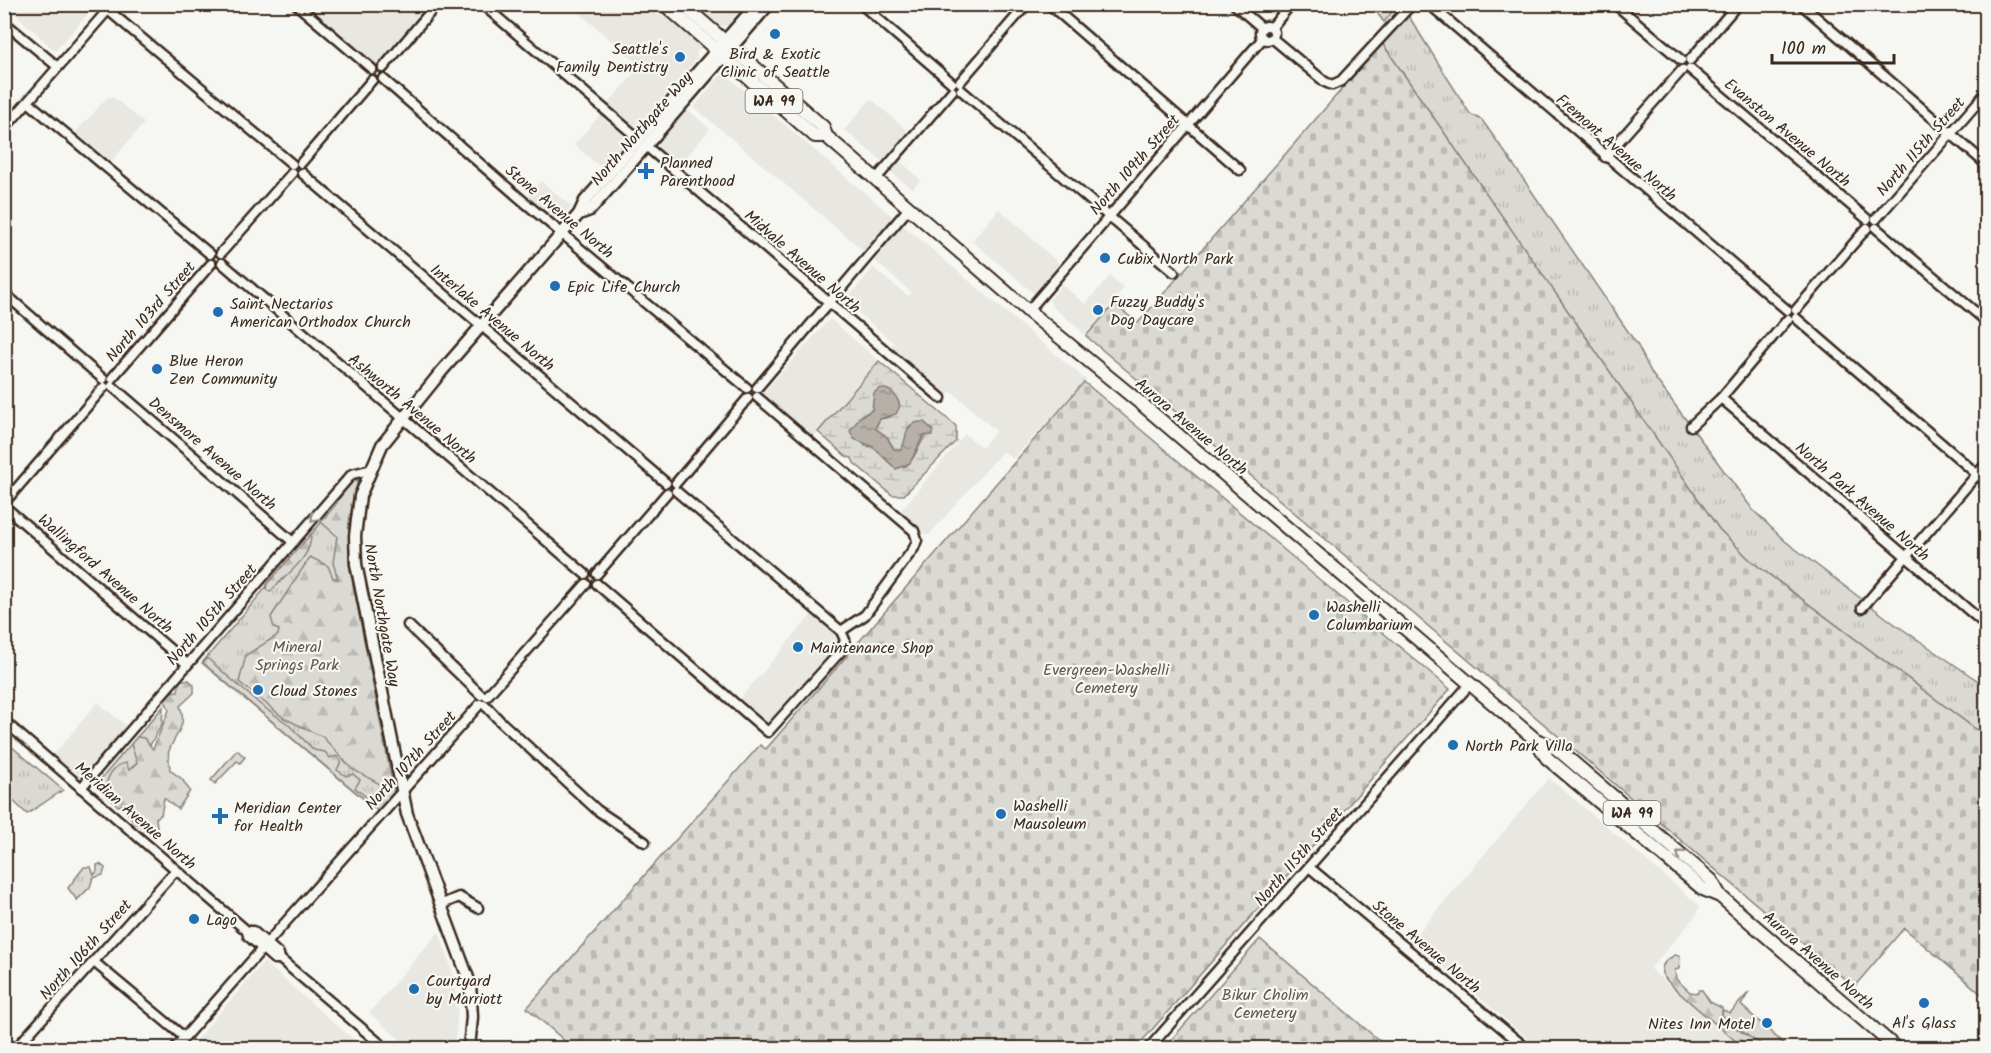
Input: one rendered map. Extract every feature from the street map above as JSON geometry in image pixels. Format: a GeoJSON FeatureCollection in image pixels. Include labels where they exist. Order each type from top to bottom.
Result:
{"type":"FeatureCollection","features":[{"type":"Feature","properties":{"kind":"highway","name":"Aurora Avenue North"},"geometry":{"type":"LineString","coordinates":[[664,4],[724,50]]}},
{"type":"Feature","properties":{"kind":"highway","name":"Aurora Avenue North"},"geometry":{"type":"LineString","coordinates":[[682,4],[724,50],[815,136],[826,136],[1028,311],[1153,413],[1536,740],[1547,758],[1702,889],[1720,896],[1896,1048]]}},
{"type":"Feature","properties":{"kind":"main road"},"geometry":{"type":"LineString","coordinates":[[724,50],[757,4]]}},
{"type":"Feature","properties":{"kind":"main road"},"geometry":{"type":"LineString","coordinates":[[724,50],[769,4]]}},
{"type":"Feature","properties":{"kind":"main road","name":"North Northgate Way"},"geometry":{"type":"LineString","coordinates":[[469,1048],[472,1017],[470,983],[414,836],[402,792],[356,564],[356,516],[369,470],[382,445],[401,418],[579,214],[590,210],[643,143],[724,50]]}},
{"type":"Feature","properties":{"kind":"street"},"geometry":{"type":"LineString","coordinates":[[296,4],[372,69]]}},
{"type":"Feature","properties":{"kind":"street"},"geometry":{"type":"LineString","coordinates":[[383,68],[437,4]]}},
{"type":"Feature","properties":{"kind":"street","name":"Midvale Avenue North"},"geometry":{"type":"LineString","coordinates":[[482,4],[941,398]]}},
{"type":"Feature","properties":{"kind":"street"},"geometry":{"type":"LineString","coordinates":[[861,4],[1174,272]]}},
{"type":"Feature","properties":{"kind":"street"},"geometry":{"type":"LineString","coordinates":[[876,179],[1027,4]]}},
{"type":"Feature","properties":{"kind":"street"},"geometry":{"type":"LineString","coordinates":[[1049,4],[1240,170]]}},
{"type":"Feature","properties":{"kind":"street"},"geometry":{"type":"LineString","coordinates":[[1234,4],[1262,28],[1267,38],[1332,85],[1341,81],[1412,4]]}},
{"type":"Feature","properties":{"kind":"street"},"geometry":{"type":"LineString","coordinates":[[1262,28],[1272,27],[1291,4]]}},
{"type":"Feature","properties":{"kind":"street","name":"Fremont Avenue North"},"geometry":{"type":"LineString","coordinates":[[1429,4],[1986,482]]}},
{"type":"Feature","properties":{"kind":"street","name":"Evanston Avenue North"},"geometry":{"type":"LineString","coordinates":[[1615,4],[1986,321]]}},
{"type":"Feature","properties":{"kind":"street"},"geometry":{"type":"LineString","coordinates":[[1605,157],[1738,4]]}},
{"type":"Feature","properties":{"kind":"street"},"geometry":{"type":"LineString","coordinates":[[1801,4],[1986,164]]}},
{"type":"Feature","properties":{"kind":"street"},"geometry":{"type":"LineString","coordinates":[[4,129],[111,7]]}},
{"type":"Feature","properties":{"kind":"street","name":"Interlake Avenue North"},"geometry":{"type":"LineString","coordinates":[[111,7],[481,326],[842,631]]}},
{"type":"Feature","properties":{"kind":"street"},"geometry":{"type":"LineString","coordinates":[[4,22],[58,67]]}},
{"type":"Feature","properties":{"kind":"street"},"geometry":{"type":"LineString","coordinates":[[1267,38],[1274,33],[1272,27]]}},
{"type":"Feature","properties":{"kind":"street","name":"North 109th Street"},"geometry":{"type":"LineString","coordinates":[[1028,311],[1187,125],[1267,38]]}},
{"type":"Feature","properties":{"kind":"street"},"geometry":{"type":"LineString","coordinates":[[378,66],[383,68],[386,73],[383,79],[378,82],[372,80],[370,75],[372,69],[378,66]]}},
{"type":"Feature","properties":{"kind":"street","name":"Stone Avenue North"},"geometry":{"type":"LineString","coordinates":[[383,79],[562,234],[914,531],[916,540],[905,561],[865,615],[842,631]]}},
{"type":"Feature","properties":{"kind":"street"},"geometry":{"type":"LineString","coordinates":[[221,253],[217,251],[210,254],[208,259],[211,264],[216,266],[222,263],[221,253],[372,80]]}},
{"type":"Feature","properties":{"kind":"street","name":"North 115th Street"},"geometry":{"type":"LineString","coordinates":[[1691,426],[1721,398],[1986,93]]}},
{"type":"Feature","properties":{"kind":"street"},"geometry":{"type":"LineString","coordinates":[[28,102],[210,254]]}},
{"type":"Feature","properties":{"kind":"street"},"geometry":{"type":"LineString","coordinates":[[842,631],[845,640],[841,651],[768,732],[597,579],[590,572],[585,574],[586,584],[591,586],[597,579],[671,488],[909,208]]}},
{"type":"Feature","properties":{"kind":"street","name":"Ashworth Avenue North"},"geometry":{"type":"LineString","coordinates":[[222,263],[585,574]]}},
{"type":"Feature","properties":{"kind":"street","name":"North 103rd Street"},"geometry":{"type":"LineString","coordinates":[[4,504],[211,264]]}},
{"type":"Feature","properties":{"kind":"street","name":"Densmore Avenue North"},"geometry":{"type":"LineString","coordinates":[[4,293],[293,542]]}},
{"type":"Feature","properties":{"kind":"street","name":"North Park Avenue North"},"geometry":{"type":"LineString","coordinates":[[1721,398],[1986,625]]}},
{"type":"Feature","properties":{"kind":"street"},"geometry":{"type":"LineString","coordinates":[[1862,608],[1986,464]]}},
{"type":"Feature","properties":{"kind":"street","name":"North 105th Street"},"geometry":{"type":"LineString","coordinates":[[81,788],[352,474],[369,470]]}},
{"type":"Feature","properties":{"kind":"street","name":"Wallingford Avenue North"},"geometry":{"type":"LineString","coordinates":[[4,504],[187,664]]}},
{"type":"Feature","properties":{"kind":"street","name":"North 107th Street"},"geometry":{"type":"LineString","coordinates":[[175,1048],[586,584]]}},
{"type":"Feature","properties":{"kind":"street"},"geometry":{"type":"LineString","coordinates":[[408,625],[483,700],[500,721],[597,810],[645,842]]}},
{"type":"Feature","properties":{"kind":"street","name":"North 115th Street"},"geometry":{"type":"LineString","coordinates":[[1149,1048],[1470,684]]}},
{"type":"Feature","properties":{"kind":"street","name":"Meridian Avenue North"},"geometry":{"type":"LineString","coordinates":[[4,721],[247,931],[248,936],[265,946],[274,959],[280,959],[385,1048]]}},
{"type":"Feature","properties":{"kind":"street","name":"Stone Avenue North"},"geometry":{"type":"LineString","coordinates":[[1309,867],[1526,1048]]}},
{"type":"Feature","properties":{"kind":"street","name":"North 106th Street"},"geometry":{"type":"LineString","coordinates":[[16,1048],[176,870]]}},
{"type":"Feature","properties":{"kind":"street"},"geometry":{"type":"LineString","coordinates":[[440,905],[459,897],[478,908]]}},
{"type":"Feature","properties":{"kind":"street"},"geometry":{"type":"LineString","coordinates":[[94,962],[184,1037]]}},
{"type":"Feature","properties":{"kind":"shaded area"},"geometry":{"type":"Polygon","coordinates":[[[5,4],[96,4],[96,5],[55,51],[5,4]]]}},
{"type":"Feature","properties":{"kind":"shaded area"},"geometry":{"type":"Polygon","coordinates":[[[305,5],[431,5],[376,67],[305,5]]]}},
{"type":"Feature","properties":{"kind":"shaded area"},"geometry":{"type":"Polygon","coordinates":[[[570,5],[749,5],[730,26],[721,26],[697,52],[697,58],[638,126],[633,128],[630,125],[626,129],[603,109],[641,66],[570,5]]]}},
{"type":"Feature","properties":{"kind":"shaded area"},"geometry":{"type":"Polygon","coordinates":[[[721,75],[726,75],[893,217],[866,253],[694,107],[721,75]]]}},
{"type":"Feature","properties":{"kind":"shaded area"},"geometry":{"type":"Polygon","coordinates":[[[108,97],[113,97],[144,123],[111,162],[76,132],[108,97]]]}},
{"type":"Feature","properties":{"kind":"shaded area"},"geometry":{"type":"Polygon","coordinates":[[[871,99],[908,131],[882,161],[844,130],[871,99]]]}},
{"type":"Feature","properties":{"kind":"shaded area"},"geometry":{"type":"Polygon","coordinates":[[[687,109],[710,129],[677,168],[661,154],[658,142],[687,109]]]}},
{"type":"Feature","properties":{"kind":"shaded area"},"geometry":{"type":"Polygon","coordinates":[[[600,115],[623,135],[624,145],[604,170],[574,145],[600,115]]]}},
{"type":"Feature","properties":{"kind":"shaded area"},"geometry":{"type":"Polygon","coordinates":[[[899,160],[921,180],[912,189],[891,172],[899,160]]]}},
{"type":"Feature","properties":{"kind":"shaded area"},"geometry":{"type":"Polygon","coordinates":[[[541,181],[572,207],[562,218],[555,220],[528,196],[541,181]]]}},
{"type":"Feature","properties":{"kind":"shaded area"},"geometry":{"type":"Polygon","coordinates":[[[999,209],[1063,267],[1037,296],[972,241],[999,209]]]}},
{"type":"Feature","properties":{"kind":"shaded area"},"geometry":{"type":"Polygon","coordinates":[[[903,225],[1086,380],[1013,459],[1003,451],[928,536],[900,513],[903,508],[965,434],[982,448],[996,431],[951,391],[947,396],[890,348],[894,343],[849,305],[848,298],[873,268],[908,296],[912,293],[874,260],[903,225]]]}},
{"type":"Feature","properties":{"kind":"shaded area"},"geometry":{"type":"Polygon","coordinates":[[[1110,276],[1124,288],[1085,334],[1052,306],[1049,300],[1062,285],[1085,304],[1110,276]]]}},
{"type":"Feature","properties":{"kind":"shaded area"},"geometry":{"type":"Polygon","coordinates":[[[830,319],[879,361],[811,440],[760,396],[830,319]]]}},
{"type":"Feature","properties":{"kind":"shaded area"},"geometry":{"type":"Polygon","coordinates":[[[813,613],[839,635],[839,647],[770,724],[766,724],[739,700],[813,613]]]}},
{"type":"Feature","properties":{"kind":"shaded area"},"geometry":{"type":"Polygon","coordinates":[[[98,702],[126,726],[81,778],[53,755],[98,702]]]}},
{"type":"Feature","properties":{"kind":"shaded area"},"geometry":{"type":"Polygon","coordinates":[[[1549,778],[1700,906],[1697,914],[1650,969],[1742,1048],[1539,1048],[1412,940],[1549,778]]]}},
{"type":"Feature","properties":{"kind":"shaded area"},"geometry":{"type":"Polygon","coordinates":[[[439,932],[454,976],[458,1013],[454,1048],[410,1048],[369,1013],[439,932]]]}},
{"type":"Feature","properties":{"kind":"shaded area"},"geometry":{"type":"Polygon","coordinates":[[[264,962],[342,1030],[365,1048],[189,1048],[264,962]]]}},
{"type":"Feature","properties":{"kind":"green space"},"geometry":{"type":"Polygon","coordinates":[[[1371,5],[1398,5],[1384,22],[1371,5]]]}},
{"type":"Feature","properties":{"kind":"green space"},"geometry":{"type":"Polygon","coordinates":[[[1408,15],[1470,114],[1482,120],[1638,346],[1652,374],[1753,510],[1785,541],[1892,622],[1984,685],[1986,688],[1986,737],[1751,561],[1719,529],[1382,43],[1408,15]]]}},
{"type":"Feature","properties":{"kind":"green space"},"geometry":{"type":"Polygon","coordinates":[[[1382,43],[1719,529],[1751,561],[1986,737],[1986,998],[1904,928],[1854,987],[1086,336],[1114,304],[1138,323],[1382,43]]]}},
{"type":"Feature","properties":{"kind":"green space"},"geometry":{"type":"Polygon","coordinates":[[[879,361],[956,426],[956,441],[904,495],[892,495],[854,463],[852,458],[847,457],[818,432],[879,361]],[[874,402],[872,410],[860,417],[865,446],[873,447],[889,462],[904,467],[933,429],[905,444],[901,450],[894,449],[887,437],[875,428],[880,419],[890,417],[874,402]]]}},
{"type":"Feature","properties":{"kind":"green space","name":"Evergreen-Washelli Cemetery"},"geometry":{"type":"Polygon","coordinates":[[[1084,382],[1450,689],[1136,1048],[573,1048],[527,1008],[760,745],[766,749],[1084,382]]]}},
{"type":"Feature","properties":{"kind":"green space","name":"Mineral Springs Park"},"geometry":{"type":"Polygon","coordinates":[[[351,480],[358,480],[349,522],[349,564],[393,786],[387,788],[352,769],[323,737],[284,718],[239,682],[246,655],[278,635],[279,630],[274,628],[271,617],[310,557],[328,566],[333,578],[338,579],[333,563],[337,536],[321,522],[351,480]]]}},
{"type":"Feature","properties":{"kind":"green space","name":"Mineral Springs Park"},"geometry":{"type":"Polygon","coordinates":[[[353,480],[358,480],[349,522],[349,564],[394,793],[379,812],[202,663],[336,505],[342,491],[353,480]]]}},
{"type":"Feature","properties":{"kind":"green space"},"geometry":{"type":"Polygon","coordinates":[[[311,534],[310,543],[302,559],[270,592],[266,589],[267,584],[311,534]]]}},
{"type":"Feature","properties":{"kind":"green space"},"geometry":{"type":"Polygon","coordinates":[[[207,658],[262,706],[288,724],[314,750],[325,752],[330,758],[337,756],[341,761],[337,770],[346,776],[353,774],[360,780],[355,788],[375,804],[376,809],[203,663],[207,658]]]}},
{"type":"Feature","properties":{"kind":"green space"},"geometry":{"type":"Polygon","coordinates":[[[180,680],[189,680],[194,685],[194,693],[180,706],[182,725],[168,757],[170,770],[182,779],[190,791],[178,809],[164,798],[161,815],[156,818],[157,827],[150,833],[135,823],[126,811],[130,804],[118,806],[105,794],[106,784],[116,767],[126,763],[129,770],[137,763],[131,744],[137,737],[144,738],[153,749],[169,710],[164,698],[169,692],[178,691],[180,680]]]}},
{"type":"Feature","properties":{"kind":"green space"},"geometry":{"type":"Polygon","coordinates":[[[163,707],[162,724],[119,800],[100,784],[100,780],[163,707]]]}},
{"type":"Feature","properties":{"kind":"green space"},"geometry":{"type":"Polygon","coordinates":[[[11,746],[63,790],[27,814],[5,793],[5,754],[11,746]]]}},
{"type":"Feature","properties":{"kind":"green space"},"geometry":{"type":"Polygon","coordinates":[[[237,750],[245,757],[240,763],[237,761],[215,784],[211,780],[237,750]]]}},
{"type":"Feature","properties":{"kind":"green space"},"geometry":{"type":"Polygon","coordinates":[[[100,864],[105,868],[103,875],[93,878],[90,887],[77,900],[68,888],[84,867],[91,867],[94,875],[97,865],[100,864]]]}},
{"type":"Feature","properties":{"kind":"green space","name":"Bikur Cholim Cemetery"},"geometry":{"type":"Polygon","coordinates":[[[1260,939],[1388,1048],[1164,1048],[1260,939]]]}},
{"type":"Feature","properties":{"kind":"green space"},"geometry":{"type":"Polygon","coordinates":[[[1675,955],[1680,956],[1679,969],[1675,970],[1676,979],[1690,992],[1698,993],[1702,990],[1710,1002],[1722,1008],[1722,1016],[1738,1030],[1771,1048],[1756,1048],[1752,1045],[1743,1048],[1674,988],[1662,973],[1662,967],[1675,955]]]}},
{"type":"Feature","properties":{"kind":"green space"},"geometry":{"type":"Polygon","coordinates":[[[1749,992],[1741,1005],[1786,1046],[1785,1048],[1771,1048],[1758,1044],[1722,1015],[1723,1010],[1730,1013],[1749,992]]]}},
{"type":"Feature","properties":{"kind":"water"},"geometry":{"type":"Polygon","coordinates":[[[880,388],[893,394],[900,406],[896,414],[880,419],[875,428],[887,437],[894,449],[901,450],[907,430],[912,424],[924,422],[933,430],[932,435],[923,436],[910,463],[896,469],[873,447],[854,439],[850,431],[860,417],[872,410],[874,393],[880,388]]]}},
{"type":"Feature","properties":{"kind":"place","name":"Bird & Exotic Clinic of Seattle"},"geometry":{"type":"Point","coordinates":[775,34]}},
{"type":"Feature","properties":{"kind":"place","name":"Seattle's Family Dentistry"},"geometry":{"type":"Point","coordinates":[680,57]}},
{"type":"Feature","properties":{"kind":"place","name":"Planned Parenthood"},"geometry":{"type":"Point","coordinates":[646,171]}},
{"type":"Feature","properties":{"kind":"place","name":"Cubix North Park"},"geometry":{"type":"Point","coordinates":[1105,258]}},
{"type":"Feature","properties":{"kind":"place","name":"Epic Life Church"},"geometry":{"type":"Point","coordinates":[555,286]}},
{"type":"Feature","properties":{"kind":"place","name":"Fuzzy Buddy's Dog Daycare"},"geometry":{"type":"Point","coordinates":[1098,310]}},
{"type":"Feature","properties":{"kind":"place","name":"Saint Nectarios American Orthodox Church"},"geometry":{"type":"Point","coordinates":[218,312]}},
{"type":"Feature","properties":{"kind":"place","name":"Blue Heron Zen Community"},"geometry":{"type":"Point","coordinates":[157,369]}},
{"type":"Feature","properties":{"kind":"place","name":"Washelli Columbarium"},"geometry":{"type":"Point","coordinates":[1314,615]}},
{"type":"Feature","properties":{"kind":"place","name":"Maintenance Shop"},"geometry":{"type":"Point","coordinates":[798,647]}},
{"type":"Feature","properties":{"kind":"place","name":"Cloud Stones"},"geometry":{"type":"Point","coordinates":[258,690]}},
{"type":"Feature","properties":{"kind":"place","name":"North Park Villa"},"geometry":{"type":"Point","coordinates":[1453,745]}},
{"type":"Feature","properties":{"kind":"place","name":"Washelli Mausoleum"},"geometry":{"type":"Point","coordinates":[1001,814]}},
{"type":"Feature","properties":{"kind":"place","name":"Meridian Center for Health"},"geometry":{"type":"Point","coordinates":[220,816]}},
{"type":"Feature","properties":{"kind":"place","name":"Lago"},"geometry":{"type":"Point","coordinates":[194,919]}},
{"type":"Feature","properties":{"kind":"place","name":"Courtyard by Marriott"},"geometry":{"type":"Point","coordinates":[414,989]}},
{"type":"Feature","properties":{"kind":"place","name":"Al's Glass"},"geometry":{"type":"Point","coordinates":[1924,1003]}},
{"type":"Feature","properties":{"kind":"place","name":"Nites Inn Motel"},"geometry":{"type":"Point","coordinates":[1767,1023]}}]}
